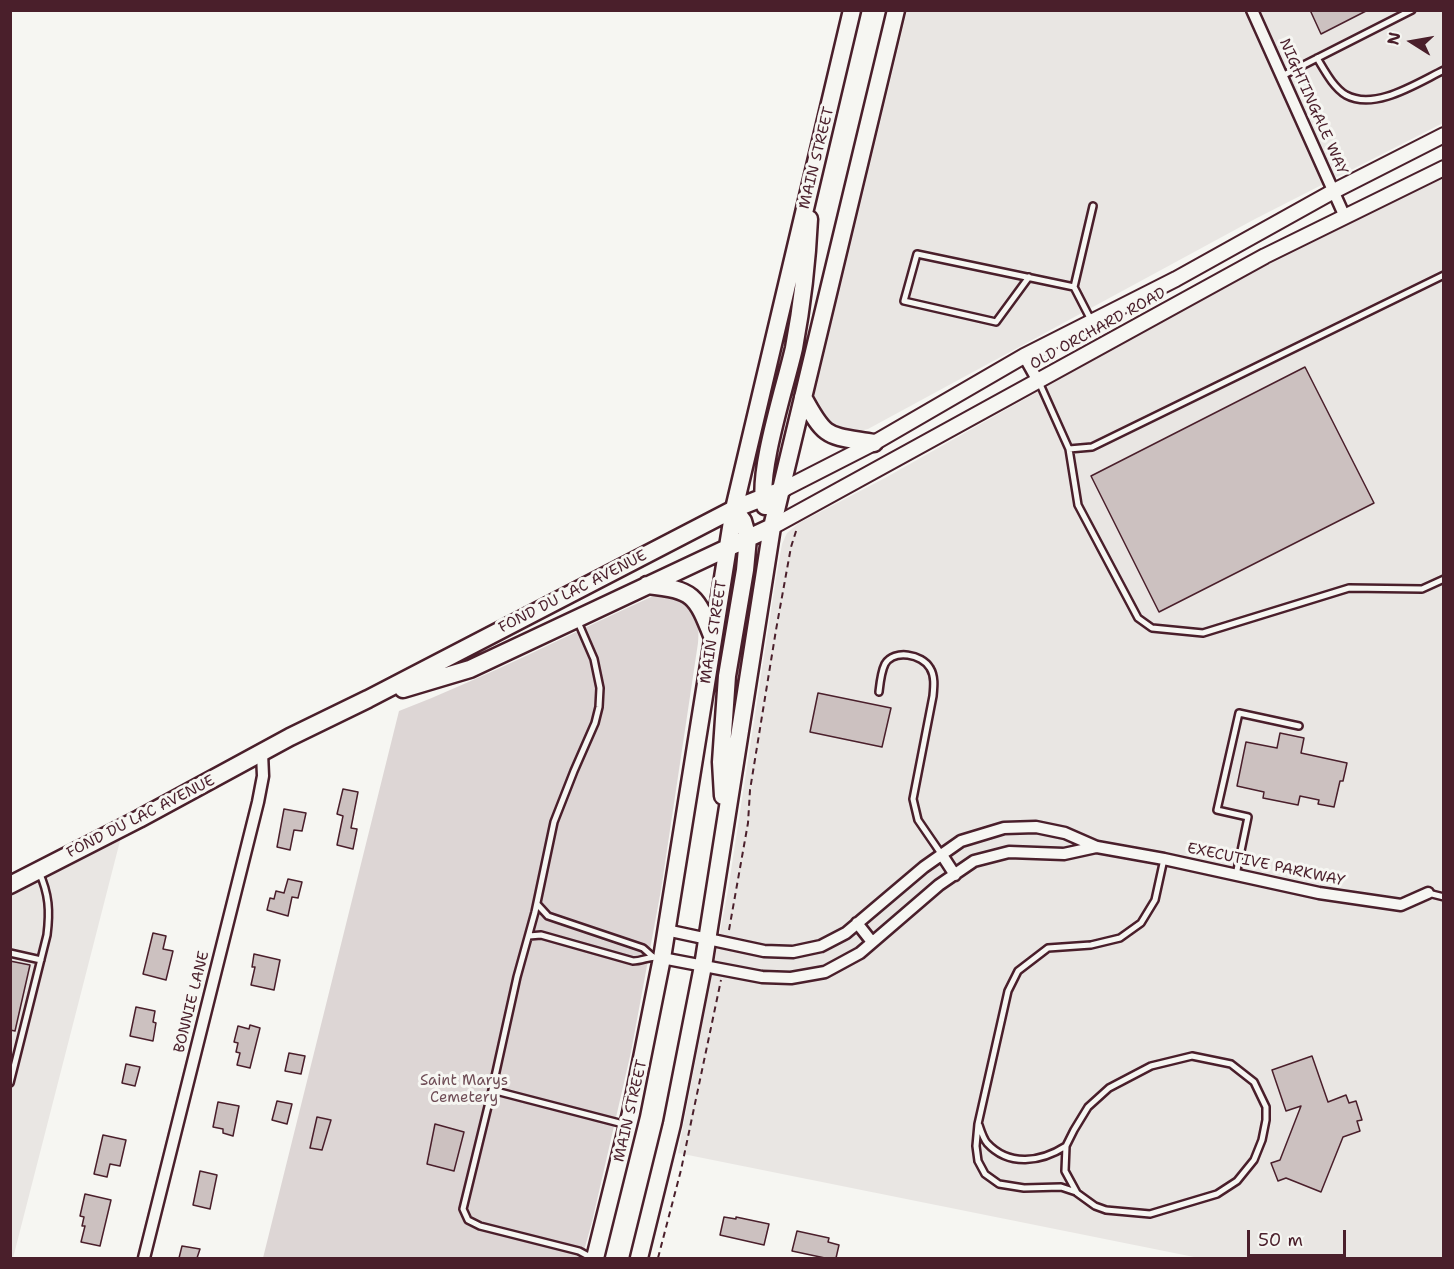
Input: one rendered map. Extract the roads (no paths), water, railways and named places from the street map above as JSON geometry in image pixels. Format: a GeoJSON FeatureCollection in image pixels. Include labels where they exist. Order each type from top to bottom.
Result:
{"type":"FeatureCollection","features":[{"type":"Feature","properties":{"kind":"main road","name":"MAIN STREET"},"geometry":{"type":"LineString","coordinates":[[594,1258],[628,1125],[657,957],[666,930],[734,508],[852,10]]}},
{"type":"Feature","properties":{"kind":"main road"},"geometry":{"type":"LineString","coordinates":[[639,1258],[672,1124],[703,966],[772,527],[896,10]]}},
{"type":"Feature","properties":{"kind":"main road"},"geometry":{"type":"LineString","coordinates":[[772,527],[762,498],[765,467],[794,347],[807,263],[811,180]]}},
{"type":"Feature","properties":{"kind":"main road"},"geometry":{"type":"LineString","coordinates":[[803,397],[818,424],[833,436],[874,443]]}},
{"type":"Feature","properties":{"kind":"main road","name":"FOND DU LAC AVENUE"},"geometry":{"type":"LineString","coordinates":[[10,885],[139,819],[290,737],[368,699],[734,508],[782,490]]}},
{"type":"Feature","properties":{"kind":"main road"},"geometry":{"type":"LineString","coordinates":[[724,836],[721,762],[727,676],[745,570],[748,538],[744,520],[734,508]]}},
{"type":"Feature","properties":{"kind":"main road","name":"FOND DU LAC AVENUE"},"geometry":{"type":"LineString","coordinates":[[368,699],[470,669],[772,527]]}},
{"type":"Feature","properties":{"kind":"main road"},"geometry":{"type":"LineString","coordinates":[[646,585],[684,591],[701,608],[713,638]]}},
{"type":"Feature","properties":{"kind":"street","name":"NIGHTINGALE WAY"},"geometry":{"type":"LineString","coordinates":[[1252,10],[1345,217]]}},
{"type":"Feature","properties":{"kind":"street","name":"OLD ORCHARD ROAD"},"geometry":{"type":"LineString","coordinates":[[782,490],[874,443],[1024,356],[1176,279],[1334,191],[1443,135]]}},
{"type":"Feature","properties":{"kind":"street","name":"OLD ORCHARD ROAD"},"geometry":{"type":"LineString","coordinates":[[772,527],[1265,256],[1443,168]]}},
{"type":"Feature","properties":{"kind":"street"},"geometry":{"type":"LineString","coordinates":[[1024,356],[1038,381]]}},
{"type":"Feature","properties":{"kind":"street","name":"BONNIE LANE"},"geometry":{"type":"LineString","coordinates":[[144,1258],[258,802],[263,776],[262,753]]}},
{"type":"Feature","properties":{"kind":"street","name":"EXECUTIVE PARKWAY"},"geometry":{"type":"LineString","coordinates":[[666,930],[764,951],[793,952],[820,946],[846,933],[961,841],[1004,828],[1036,827],[1065,833],[1097,847],[1164,859],[1319,893],[1401,905],[1428,893]]}},
{"type":"Feature","properties":{"kind":"street","name":"EXECUTIVE PARKWAY"},"geometry":{"type":"LineString","coordinates":[[657,957],[762,977],[791,978],[825,972],[860,953],[939,885],[974,861],[1009,852],[1064,854],[1097,847]]}},
{"type":"Feature","properties":{"kind":"street"},"geometry":{"type":"LineString","coordinates":[[942,855],[955,874]]}},
{"type":"Feature","properties":{"kind":"street"},"geometry":{"type":"LineString","coordinates":[[857,923],[872,942]]}},
{"type":"Feature","properties":{"kind":"lane"},"geometry":{"type":"LineString","coordinates":[[1282,75],[1412,10]]}},
{"type":"Feature","properties":{"kind":"lane"},"geometry":{"type":"LineString","coordinates":[[1317,58],[1333,82],[1347,95],[1373,101],[1399,92],[1443,70]]}},
{"type":"Feature","properties":{"kind":"lane"},"geometry":{"type":"LineString","coordinates":[[1092,321],[1074,286],[1094,206]]}},
{"type":"Feature","properties":{"kind":"lane"},"geometry":{"type":"LineString","coordinates":[[1029,277],[996,322],[904,301],[917,254],[1074,286]]}},
{"type":"Feature","properties":{"kind":"lane"},"geometry":{"type":"LineString","coordinates":[[1069,449],[1092,447],[1443,275]]}},
{"type":"Feature","properties":{"kind":"lane"},"geometry":{"type":"LineString","coordinates":[[1038,381],[1069,449],[1078,505],[1138,618],[1152,628],[1203,633],[1349,588],[1422,589],[1443,579]]}},
{"type":"Feature","properties":{"kind":"lane"},"geometry":{"type":"LineString","coordinates":[[576,618],[594,658],[600,688],[599,707],[595,723],[554,822],[537,904],[517,977],[463,1209],[468,1220],[480,1226],[579,1251],[594,1258]]}},
{"type":"Feature","properties":{"kind":"lane"},"geometry":{"type":"LineString","coordinates":[[879,692],[884,666],[890,657],[896,655],[921,658],[930,666],[934,678],[933,696],[913,799],[918,819],[942,855]]}},
{"type":"Feature","properties":{"kind":"lane"},"geometry":{"type":"LineString","coordinates":[[1236,875],[1248,817],[1217,810],[1239,713],[1299,726]]}},
{"type":"Feature","properties":{"kind":"lane"},"geometry":{"type":"LineString","coordinates":[[1077,1193],[1065,1171],[1066,1146],[1074,1130],[1088,1107],[1109,1088],[1150,1066],[1192,1056],[1231,1064],[1254,1082],[1266,1107],[1262,1140],[1254,1160],[1237,1181],[1216,1194],[1150,1214],[1106,1210],[1095,1206],[1077,1193],[1060,1187],[1024,1188],[999,1185],[985,1174],[978,1161],[976,1146],[978,1124],[1008,991],[1018,971],[1048,948],[1091,945],[1120,938],[1141,922],[1155,900],[1164,859]]}},
{"type":"Feature","properties":{"kind":"lane"},"geometry":{"type":"LineString","coordinates":[[10,1083],[47,935],[50,902],[38,870]]}},
{"type":"Feature","properties":{"kind":"lane"},"geometry":{"type":"LineString","coordinates":[[1428,893],[1443,897]]}},
{"type":"Feature","properties":{"kind":"lane"},"geometry":{"type":"LineString","coordinates":[[537,904],[548,916],[644,948],[657,957]]}},
{"type":"Feature","properties":{"kind":"lane"},"geometry":{"type":"LineString","coordinates":[[529,936],[541,935],[633,961],[657,957]]}},
{"type":"Feature","properties":{"kind":"lane"},"geometry":{"type":"LineString","coordinates":[[10,953],[41,960]]}},
{"type":"Feature","properties":{"kind":"lane"},"geometry":{"type":"LineString","coordinates":[[492,1090],[628,1125]]}},
{"type":"Feature","properties":{"kind":"lane"},"geometry":{"type":"LineString","coordinates":[[978,1124],[986,1142],[1005,1158],[1018,1160],[1047,1156],[1066,1146]]}},
{"type":"Feature","properties":{"kind":"park label","name":"Saint Marys Cemetery"},"geometry":{"type":"Point","coordinates":[464,1090]}}]}
